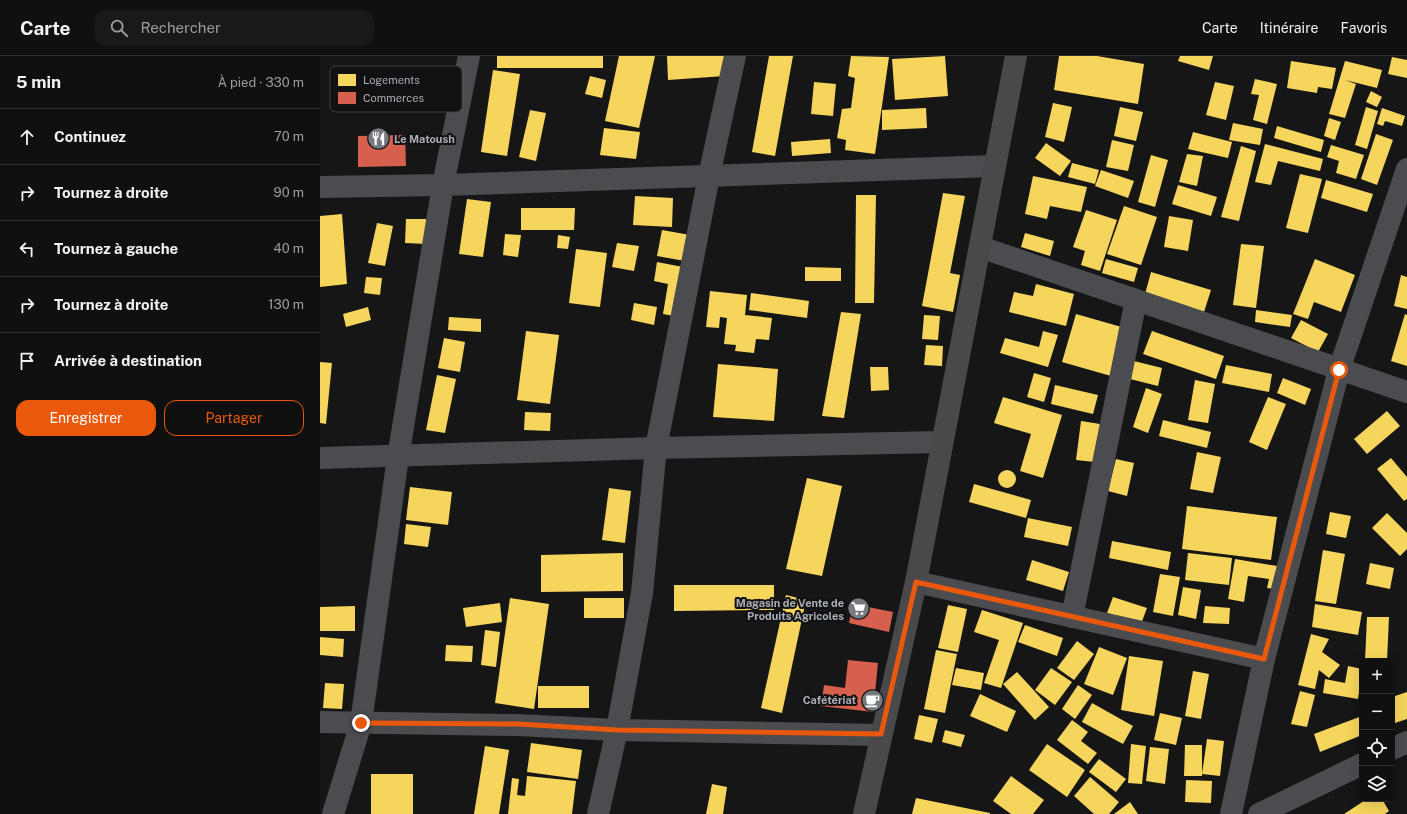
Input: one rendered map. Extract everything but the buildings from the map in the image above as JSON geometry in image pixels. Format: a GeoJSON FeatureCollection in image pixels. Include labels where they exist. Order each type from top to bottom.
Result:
{"type":"FeatureCollection","features":[{"type":"Feature","properties":{"kind":"main road"},"geometry":{"type":"LineString","coordinates":[[864,814],[916,582],[941,442],[980,248],[994,166],[1016,56]]}},
{"type":"Feature","properties":{"kind":"street"},"geometry":{"type":"LineString","coordinates":[[462,91],[469,56]]}},
{"type":"Feature","properties":{"kind":"street"},"geometry":{"type":"LineString","coordinates":[[598,814],[617,730],[642,593],[656,448],[709,176],[735,56]]}},
{"type":"Feature","properties":{"kind":"street"},"geometry":{"type":"LineString","coordinates":[[333,814],[361,723],[398,457],[443,185],[458,112]]}},
{"type":"Feature","properties":{"kind":"street"},"geometry":{"type":"LineString","coordinates":[[320,187],[443,185],[994,166]]}},
{"type":"Feature","properties":{"kind":"street"},"geometry":{"type":"LineString","coordinates":[[1231,814],[1264,659],[1339,370],[1407,169]]}},
{"type":"Feature","properties":{"kind":"street"},"geometry":{"type":"LineString","coordinates":[[980,248],[1407,392]]}},
{"type":"Feature","properties":{"kind":"street"},"geometry":{"type":"LineString","coordinates":[[1072,617],[1136,300]]}},
{"type":"Feature","properties":{"kind":"street"},"geometry":{"type":"LineString","coordinates":[[320,458],[398,457],[656,448],[941,442]]}},
{"type":"Feature","properties":{"kind":"street"},"geometry":{"type":"LineString","coordinates":[[916,582],[1264,659]]}},
{"type":"Feature","properties":{"kind":"street"},"geometry":{"type":"LineString","coordinates":[[320,722],[518,724],[617,730],[881,734]]}},
{"type":"Feature","properties":{"kind":"street"},"geometry":{"type":"LineString","coordinates":[[1395,748],[1407,742]]}},
{"type":"Feature","properties":{"kind":"street"},"geometry":{"type":"LineString","coordinates":[[1259,814],[1359,765]]}},
{"type":"Feature","properties":{"kind":"place","name":"Le Matoush"},"geometry":{"type":"Point","coordinates":[379,139]}},
{"type":"Feature","properties":{"kind":"place","name":"Magasin de Vente de Produits Agricoles"},"geometry":{"type":"Point","coordinates":[859,609]}},
{"type":"Feature","properties":{"kind":"place","name":"Cafétériat"},"geometry":{"type":"Point","coordinates":[872,700]}},
{"type":"Feature","properties":{"kind":"route"},"geometry":{"type":"LineString","coordinates":[[361,723],[518,724],[617,730],[881,734],[916,582],[1264,659],[1339,370]]}}]}
